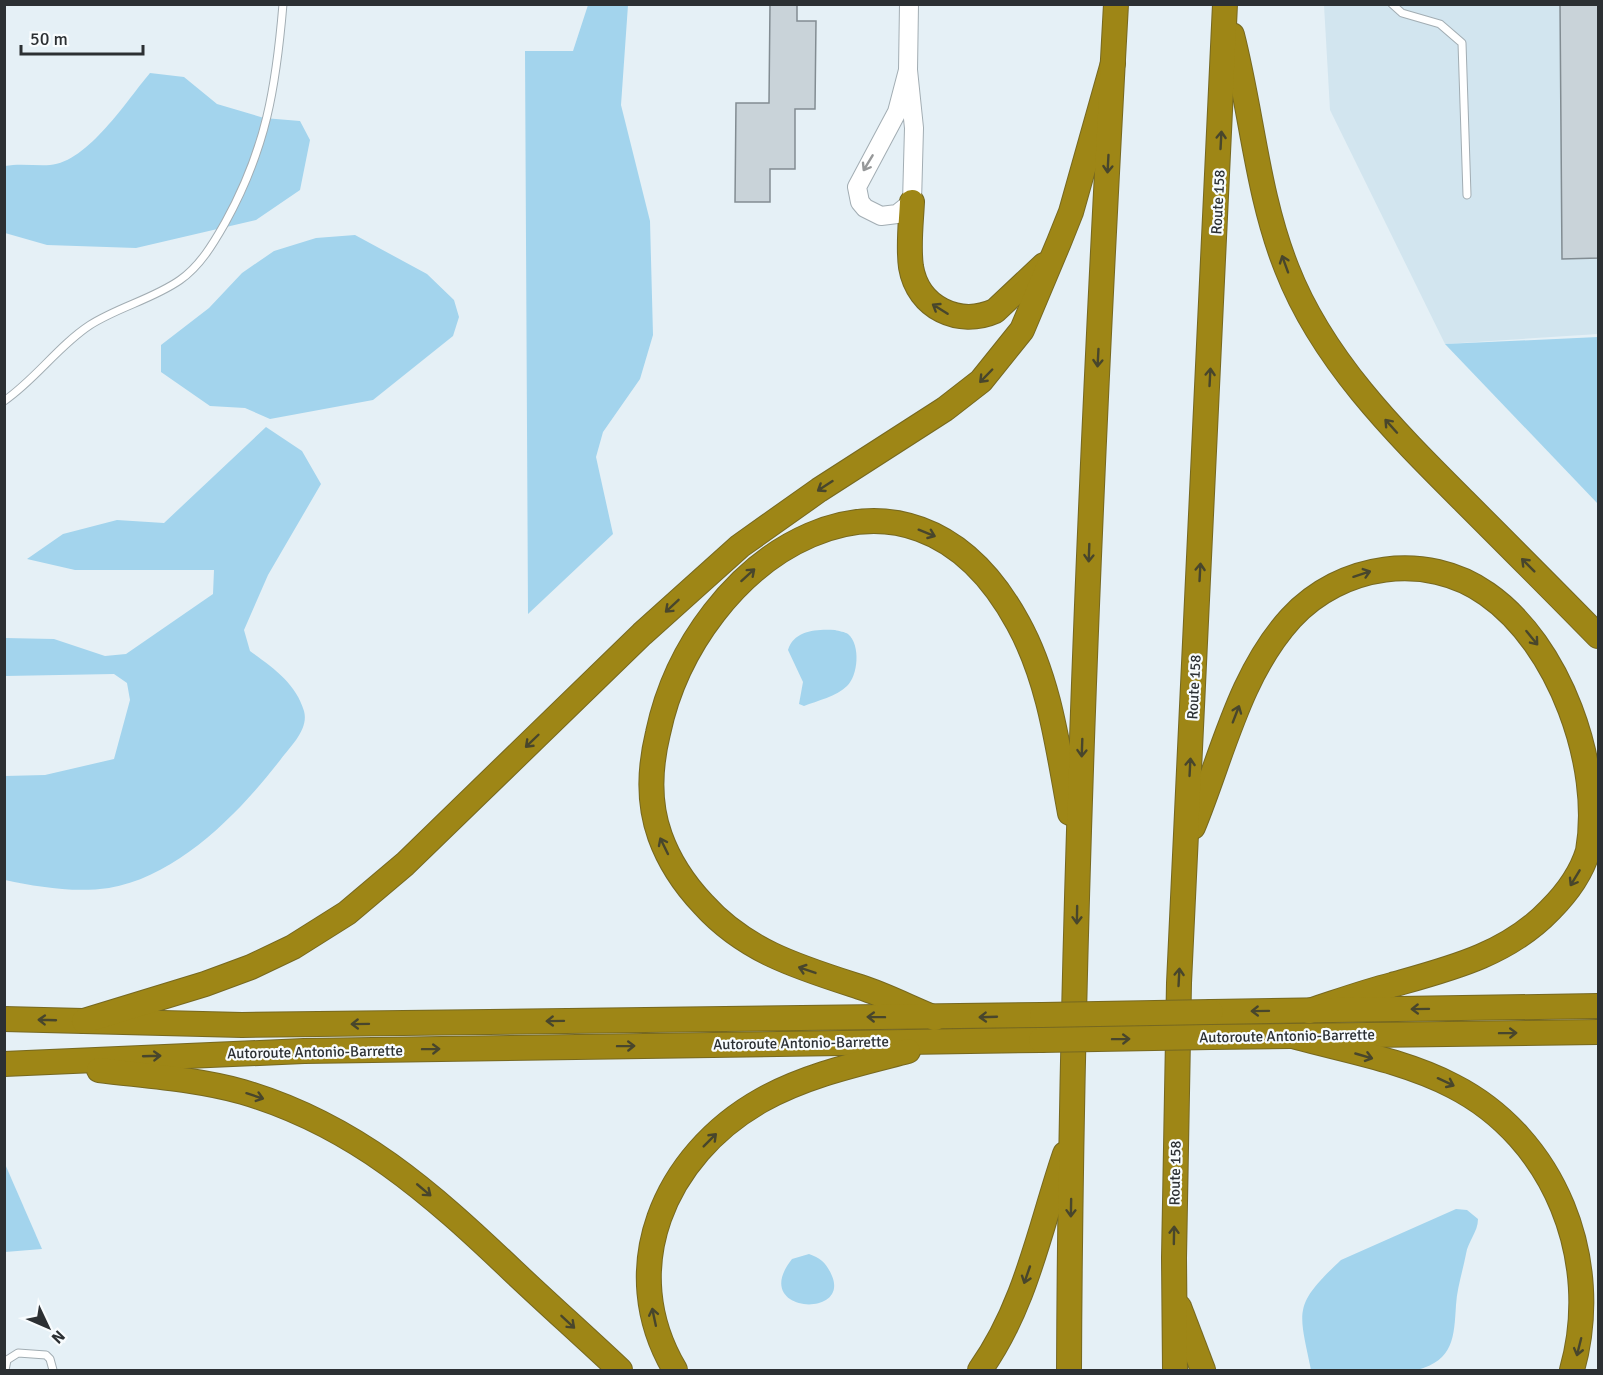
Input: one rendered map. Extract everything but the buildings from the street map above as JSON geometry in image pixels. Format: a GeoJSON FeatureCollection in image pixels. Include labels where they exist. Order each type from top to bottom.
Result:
{"type":"FeatureCollection","features":[{"type":"Feature","properties":{"kind":"highway"},"geometry":{"type":"LineString","coordinates":[[1069,1371],[1078,856],[1091,513],[1116,4]]}},
{"type":"Feature","properties":{"kind":"highway"},"geometry":{"type":"LineString","coordinates":[[1225,6],[1247,94],[1256,159],[1272,228],[1294,285],[1325,341],[1348,375],[1407,443],[1599,636]]}},
{"type":"Feature","properties":{"kind":"highway","name":"Route 158"},"geometry":{"type":"LineString","coordinates":[[1175,1371],[1177,1050],[1225,6]]}},
{"type":"Feature","properties":{"kind":"highway"},"geometry":{"type":"LineString","coordinates":[[84,1022],[206,984],[251,967],[313,936],[361,902],[425,845],[642,634],[740,546],[819,490],[945,409],[981,381],[1022,330],[1071,212],[1113,63]]}},
{"type":"Feature","properties":{"kind":"highway"},"geometry":{"type":"LineString","coordinates":[[912,202],[910,250],[914,278],[925,297],[950,315],[975,317],[995,311],[1050,260]]}},
{"type":"Feature","properties":{"kind":"highway"},"geometry":{"type":"LineString","coordinates":[[935,1018],[863,988],[796,967],[753,946],[705,906],[683,879],[667,851],[656,824],[652,791],[653,756],[660,721],[687,652],[727,596],[781,550],[809,534],[840,525],[868,522],[897,524],[930,534],[961,552],[1002,597],[1019,625],[1033,656],[1051,714],[1078,856]]}},
{"type":"Feature","properties":{"kind":"highway"},"geometry":{"type":"LineString","coordinates":[[1186,846],[1253,673],[1291,619],[1328,590],[1356,576],[1386,568],[1415,568],[1445,573],[1488,594],[1512,615],[1537,644],[1557,674],[1574,708],[1593,777],[1594,809],[1591,840],[1578,875],[1548,913],[1495,951],[1454,968],[1309,1011]]}},
{"type":"Feature","properties":{"kind":"highway","name":"Autoroute Antonio-Barrette"},"geometry":{"type":"LineString","coordinates":[[4,1019],[242,1025],[935,1018],[1599,1006]]}},
{"type":"Feature","properties":{"kind":"highway","name":"Autoroute Antonio-Barrette"},"geometry":{"type":"LineString","coordinates":[[4,1064],[304,1051],[1599,1032]]}},
{"type":"Feature","properties":{"kind":"highway"},"geometry":{"type":"LineString","coordinates":[[1296,1037],[1408,1067],[1451,1085],[1495,1112],[1532,1148],[1552,1176],[1567,1206],[1582,1254],[1586,1308],[1581,1342],[1572,1371]]}},
{"type":"Feature","properties":{"kind":"highway"},"geometry":{"type":"LineString","coordinates":[[675,1371],[657,1330],[648,1269],[652,1238],[661,1211],[688,1164],[725,1125],[775,1093],[833,1070],[948,1041]]}},
{"type":"Feature","properties":{"kind":"highway"},"geometry":{"type":"LineString","coordinates":[[31,1062],[220,1086],[287,1107],[331,1127],[386,1160],[441,1204],[620,1371]]}},
{"type":"Feature","properties":{"kind":"highway"},"geometry":{"type":"LineString","coordinates":[[980,1371],[995,1348],[1016,1305],[1073,1129]]}},
{"type":"Feature","properties":{"kind":"highway"},"geometry":{"type":"LineString","coordinates":[[1174,1293],[1203,1371]]}},
{"type":"Feature","properties":{"kind":"street"},"geometry":{"type":"LineString","coordinates":[[908,70],[897,112],[857,187],[860,202],[865,208],[881,216],[897,214],[912,202],[914,128],[908,70],[909,4]]}},
{"type":"Feature","properties":{"kind":"lane"},"geometry":{"type":"LineString","coordinates":[[4,401],[72,338],[91,324],[179,281],[203,258],[240,197],[264,134],[279,58],[283,4]]}},
{"type":"Feature","properties":{"kind":"lane"},"geometry":{"type":"LineString","coordinates":[[1392,4],[1402,13],[1440,24],[1462,43],[1467,195]]}},
{"type":"Feature","properties":{"kind":"lane"},"geometry":{"type":"LineString","coordinates":[[5,1371],[7,1360],[12,1354],[38,1353],[50,1359],[53,1371]]}},
{"type":"Feature","properties":{"kind":"shaded area"},"geometry":{"type":"Polygon","coordinates":[[[588,5],[628,5],[621,105],[650,221],[653,335],[640,379],[603,432],[596,457],[613,534],[528,614],[525,51],[573,51],[588,5]]]}},
{"type":"Feature","properties":{"kind":"shaded area"},"geometry":{"type":"Polygon","coordinates":[[[1324,5],[1598,5],[1598,334],[1445,344],[1330,110],[1324,5]]]}},
{"type":"Feature","properties":{"kind":"shaded area"},"geometry":{"type":"Polygon","coordinates":[[[150,73],[184,77],[217,104],[264,118],[300,121],[310,140],[300,190],[256,220],[136,248],[47,245],[5,233],[5,166],[50,165],[64,161],[78,153],[106,128],[150,73]]]}},
{"type":"Feature","properties":{"kind":"shaded area"},"geometry":{"type":"Polygon","coordinates":[[[355,235],[427,274],[454,300],[459,317],[453,336],[373,400],[270,419],[245,408],[210,406],[161,372],[161,345],[209,308],[242,273],[274,251],[316,238],[355,235]]]}},
{"type":"Feature","properties":{"kind":"shaded area"},"geometry":{"type":"Polygon","coordinates":[[[1598,337],[1598,504],[1445,344],[1598,337]]]}},
{"type":"Feature","properties":{"kind":"shaded area"},"geometry":{"type":"Polygon","coordinates":[[[266,427],[302,451],[321,484],[268,575],[244,630],[250,651],[282,676],[295,692],[304,711],[302,731],[265,779],[227,820],[206,839],[160,870],[135,881],[109,888],[83,890],[5,880],[5,776],[45,775],[114,759],[130,700],[127,683],[114,674],[5,676],[5,638],[54,639],[105,656],[126,654],[213,594],[214,570],[75,570],[27,559],[63,534],[117,520],[164,523],[266,427]]]}},
{"type":"Feature","properties":{"kind":"shaded area"},"geometry":{"type":"Polygon","coordinates":[[[835,630],[848,634],[855,645],[854,675],[843,690],[804,706],[799,704],[803,682],[788,650],[791,643],[795,638],[807,632],[835,630]]]}},
{"type":"Feature","properties":{"kind":"shaded area"},"geometry":{"type":"Polygon","coordinates":[[[5,1164],[42,1249],[5,1252],[5,1164]]]}},
{"type":"Feature","properties":{"kind":"shaded area"},"geometry":{"type":"Polygon","coordinates":[[[1456,1209],[1467,1210],[1478,1219],[1467,1249],[1458,1292],[1453,1337],[1445,1353],[1429,1366],[1417,1370],[1311,1370],[1302,1321],[1303,1310],[1307,1299],[1325,1275],[1341,1260],[1456,1209]]]}},
{"type":"Feature","properties":{"kind":"shaded area"},"geometry":{"type":"Polygon","coordinates":[[[809,1254],[823,1262],[828,1268],[834,1290],[827,1299],[816,1304],[803,1304],[791,1299],[783,1290],[782,1277],[792,1259],[809,1254]]]}}]}
